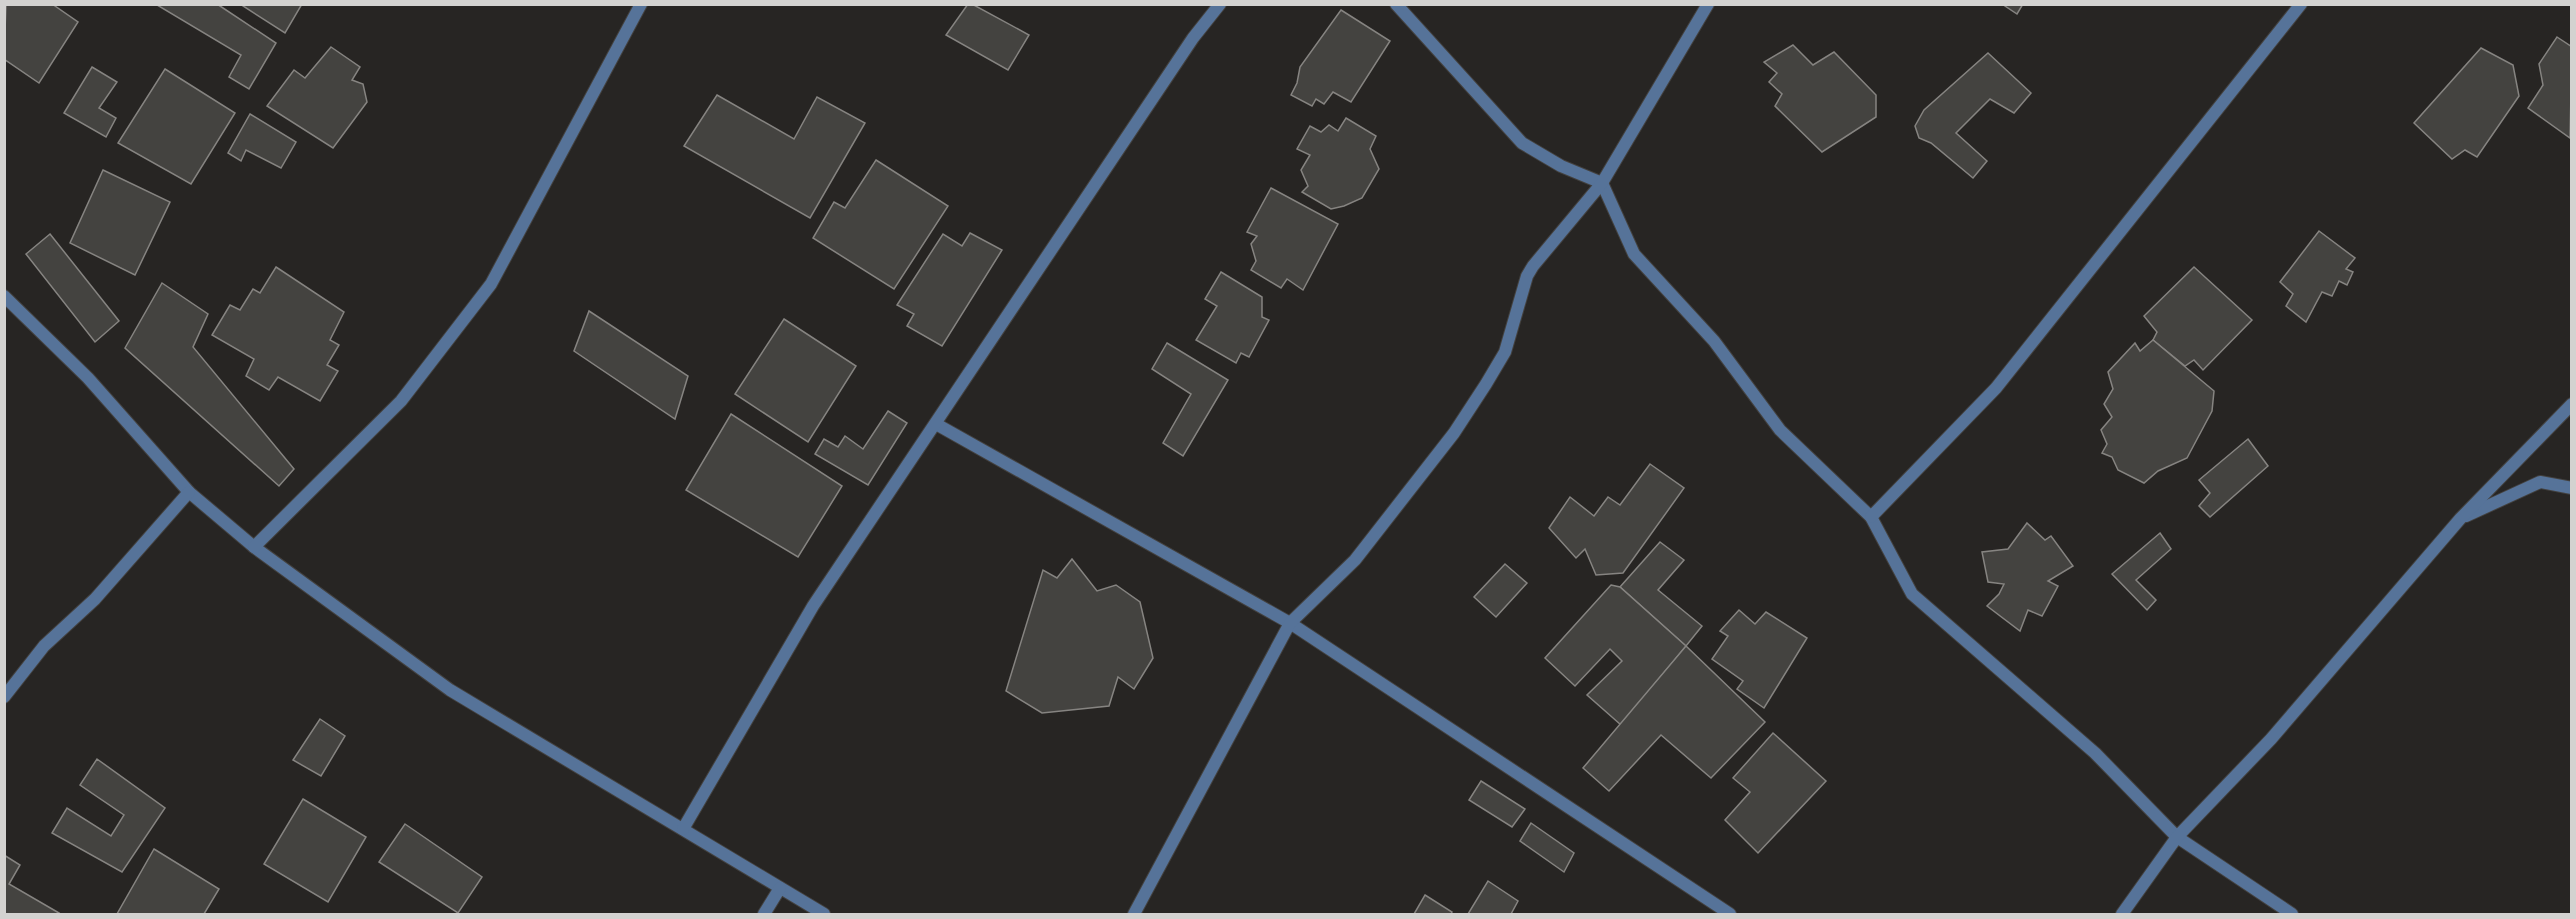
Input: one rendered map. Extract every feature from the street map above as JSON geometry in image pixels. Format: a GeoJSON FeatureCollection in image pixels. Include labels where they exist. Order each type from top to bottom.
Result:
{"type":"FeatureCollection","features":[{"type":"Feature","properties":{"kind":"street"},"geometry":{"type":"LineString","coordinates":[[254,547],[401,401],[491,284],[641,4]]}},
{"type":"Feature","properties":{"kind":"street"},"geometry":{"type":"LineString","coordinates":[[683,829],[813,606],[1193,38],[1220,4]]}},
{"type":"Feature","properties":{"kind":"street"},"geometry":{"type":"LineString","coordinates":[[1396,4],[1522,143],[1561,166],[1602,183],[1635,254],[1714,341],[1780,430],[1871,517],[1912,594],[2095,753],[2177,837],[2292,915]]}},
{"type":"Feature","properties":{"kind":"street"},"geometry":{"type":"LineString","coordinates":[[1134,915],[1290,623],[1355,560],[1454,433],[1505,352],[1527,276],[1602,183],[1708,4]]}},
{"type":"Feature","properties":{"kind":"street"},"geometry":{"type":"LineString","coordinates":[[1871,517],[1996,388],[2301,4]]}},
{"type":"Feature","properties":{"kind":"street"},"geometry":{"type":"LineString","coordinates":[[4,296],[88,378],[189,492],[254,547],[450,690],[824,915]]}},
{"type":"Feature","properties":{"kind":"street"},"geometry":{"type":"LineString","coordinates":[[2122,915],[2177,837],[2271,739],[2460,519],[2571,404]]}},
{"type":"Feature","properties":{"kind":"street"},"geometry":{"type":"LineString","coordinates":[[936,424],[1290,623],[1730,915]]}},
{"type":"Feature","properties":{"kind":"street"},"geometry":{"type":"LineString","coordinates":[[2460,519],[2540,482],[2571,488]]}},
{"type":"Feature","properties":{"kind":"street"},"geometry":{"type":"LineString","coordinates":[[4,697],[44,646],[95,599],[189,492]]}},
{"type":"Feature","properties":{"kind":"street"},"geometry":{"type":"LineString","coordinates":[[764,915],[780,888]]}},
{"type":"Feature","properties":{"kind":"building"},"geometry":{"type":"Polygon","coordinates":[[[6,4],[52,4],[78,22],[39,83],[4,59],[6,4]]]}},
{"type":"Feature","properties":{"kind":"building"},"geometry":{"type":"Polygon","coordinates":[[[217,4],[276,43],[249,89],[229,77],[241,55],[157,5],[217,4]]]}},
{"type":"Feature","properties":{"kind":"building"},"geometry":{"type":"Polygon","coordinates":[[[240,4],[302,4],[285,33],[240,4]]]}},
{"type":"Feature","properties":{"kind":"building"},"geometry":{"type":"Polygon","coordinates":[[[968,4],[972,4],[1029,35],[1008,70],[946,35],[968,4]]]}},
{"type":"Feature","properties":{"kind":"building"},"geometry":{"type":"Polygon","coordinates":[[[2002,4],[2023,4],[2017,14],[2002,4]]]}},
{"type":"Feature","properties":{"kind":"building"},"geometry":{"type":"Polygon","coordinates":[[[1341,10],[1390,41],[1351,102],[1333,92],[1324,104],[1316,99],[1312,106],[1291,95],[1297,83],[1300,67],[1341,10]]]}},
{"type":"Feature","properties":{"kind":"building"},"geometry":{"type":"Polygon","coordinates":[[[2557,37],[2572,47],[2570,138],[2528,108],[2543,85],[2539,64],[2557,37]]]}},
{"type":"Feature","properties":{"kind":"building"},"geometry":{"type":"Polygon","coordinates":[[[1793,45],[1813,65],[1834,52],[1876,95],[1876,117],[1822,152],[1775,106],[1782,94],[1769,82],[1777,73],[1764,62],[1793,45]]]}},
{"type":"Feature","properties":{"kind":"building"},"geometry":{"type":"Polygon","coordinates":[[[331,47],[360,67],[352,80],[363,84],[367,102],[333,148],[267,106],[294,70],[305,78],[331,47]]]}},
{"type":"Feature","properties":{"kind":"building"},"geometry":{"type":"Polygon","coordinates":[[[2481,48],[2513,65],[2519,96],[2477,157],[2465,150],[2452,159],[2414,123],[2481,48]]]}},
{"type":"Feature","properties":{"kind":"building"},"geometry":{"type":"Polygon","coordinates":[[[1988,53],[2031,93],[2014,113],[1990,99],[1956,133],[1987,161],[1973,178],[1931,143],[1919,138],[1915,126],[1924,110],[1988,53]]]}},
{"type":"Feature","properties":{"kind":"building"},"geometry":{"type":"Polygon","coordinates":[[[92,67],[117,82],[99,108],[116,118],[106,137],[64,113],[92,67]]]}},
{"type":"Feature","properties":{"kind":"building"},"geometry":{"type":"Polygon","coordinates":[[[165,69],[235,113],[191,184],[118,143],[165,69]]]}},
{"type":"Feature","properties":{"kind":"building"},"geometry":{"type":"Polygon","coordinates":[[[717,95],[794,139],[817,97],[865,123],[810,218],[684,146],[717,95]]]}},
{"type":"Feature","properties":{"kind":"building"},"geometry":{"type":"Polygon","coordinates":[[[250,114],[296,142],[281,168],[246,150],[241,161],[228,153],[250,114]]]}},
{"type":"Feature","properties":{"kind":"building"},"geometry":{"type":"Polygon","coordinates":[[[1346,118],[1376,136],[1370,149],[1379,169],[1362,198],[1331,209],[1302,192],[1308,186],[1301,170],[1310,155],[1297,149],[1310,126],[1321,132],[1329,125],[1338,131],[1346,118]]]}},
{"type":"Feature","properties":{"kind":"building"},"geometry":{"type":"Polygon","coordinates":[[[876,160],[948,206],[894,289],[813,238],[834,202],[845,208],[876,160]]]}},
{"type":"Feature","properties":{"kind":"building"},"geometry":{"type":"Polygon","coordinates":[[[103,170],[170,202],[135,275],[70,243],[103,170]]]}},
{"type":"Feature","properties":{"kind":"building"},"geometry":{"type":"Polygon","coordinates":[[[1271,188],[1338,224],[1303,290],[1287,279],[1281,288],[1251,270],[1256,261],[1251,244],[1257,236],[1247,232],[1271,188]]]}},
{"type":"Feature","properties":{"kind":"building"},"geometry":{"type":"Polygon","coordinates":[[[2319,231],[2355,258],[2346,269],[2353,272],[2347,285],[2339,281],[2332,296],[2322,292],[2306,322],[2286,306],[2293,294],[2280,282],[2319,231]]]}},
{"type":"Feature","properties":{"kind":"building"},"geometry":{"type":"Polygon","coordinates":[[[970,233],[1002,250],[942,346],[907,326],[914,314],[897,305],[943,234],[962,246],[970,233]]]}},
{"type":"Feature","properties":{"kind":"building"},"geometry":{"type":"Polygon","coordinates":[[[50,234],[119,321],[95,342],[26,254],[50,234]]]}},
{"type":"Feature","properties":{"kind":"building"},"geometry":{"type":"Polygon","coordinates":[[[276,267],[344,312],[330,340],[339,345],[327,365],[338,371],[320,401],[278,377],[269,390],[246,376],[254,359],[212,335],[230,305],[240,310],[253,289],[260,293],[276,267]]]}},
{"type":"Feature","properties":{"kind":"building"},"geometry":{"type":"Polygon","coordinates":[[[2194,267],[2252,320],[2203,370],[2194,360],[2185,366],[2153,340],[2157,332],[2144,316],[2194,267]]]}},
{"type":"Feature","properties":{"kind":"building"},"geometry":{"type":"Polygon","coordinates":[[[1221,272],[1262,297],[1262,317],[1269,320],[1249,357],[1241,353],[1236,363],[1196,340],[1217,306],[1205,299],[1221,272]]]}},
{"type":"Feature","properties":{"kind":"building"},"geometry":{"type":"Polygon","coordinates":[[[162,283],[208,314],[193,347],[294,469],[279,486],[125,348],[162,283]]]}},
{"type":"Feature","properties":{"kind":"building"},"geometry":{"type":"Polygon","coordinates":[[[589,311],[688,376],[675,419],[574,351],[589,311]]]}},
{"type":"Feature","properties":{"kind":"building"},"geometry":{"type":"Polygon","coordinates":[[[784,319],[856,366],[808,442],[735,394],[784,319]]]}},
{"type":"Feature","properties":{"kind":"building"},"geometry":{"type":"Polygon","coordinates":[[[2153,340],[2214,391],[2212,411],[2187,458],[2158,471],[2144,483],[2118,470],[2112,457],[2102,453],[2107,444],[2101,430],[2112,417],[2104,404],[2113,389],[2108,372],[2135,343],[2140,351],[2153,340]]]}},
{"type":"Feature","properties":{"kind":"building"},"geometry":{"type":"Polygon","coordinates":[[[1167,343],[1228,380],[1183,456],[1163,443],[1191,394],[1152,369],[1167,343]]]}},
{"type":"Feature","properties":{"kind":"building"},"geometry":{"type":"Polygon","coordinates":[[[888,411],[907,423],[868,485],[815,454],[824,439],[838,447],[845,436],[863,449],[888,411]]]}},
{"type":"Feature","properties":{"kind":"building"},"geometry":{"type":"Polygon","coordinates":[[[731,414],[842,486],[798,557],[686,490],[731,414]]]}},
{"type":"Feature","properties":{"kind":"building"},"geometry":{"type":"Polygon","coordinates":[[[2248,439],[2268,466],[2210,517],[2199,506],[2210,493],[2199,480],[2248,439]]]}},
{"type":"Feature","properties":{"kind":"building"},"geometry":{"type":"Polygon","coordinates":[[[1650,464],[1684,488],[1623,573],[1596,575],[1585,549],[1576,558],[1549,528],[1570,497],[1594,516],[1608,497],[1620,505],[1650,464]]]}},
{"type":"Feature","properties":{"kind":"building"},"geometry":{"type":"Polygon","coordinates":[[[2027,523],[2045,540],[2051,536],[2073,566],[2048,581],[2058,586],[2042,616],[2028,610],[2020,631],[1987,606],[1999,594],[2004,584],[1988,582],[1982,552],[2008,549],[2027,523]]]}},
{"type":"Feature","properties":{"kind":"building"},"geometry":{"type":"Polygon","coordinates":[[[2160,533],[2171,549],[2136,580],[2156,600],[2147,610],[2112,574],[2160,533]]]}},
{"type":"Feature","properties":{"kind":"building"},"geometry":{"type":"Polygon","coordinates":[[[1660,542],[1684,560],[1658,590],[1702,626],[1686,646],[1620,587],[1660,542]]]}},
{"type":"Feature","properties":{"kind":"building"},"geometry":{"type":"Polygon","coordinates":[[[1072,559],[1097,591],[1116,585],[1140,602],[1153,658],[1134,689],[1118,677],[1109,706],[1042,713],[1006,691],[1043,570],[1057,578],[1072,559]]]}},
{"type":"Feature","properties":{"kind":"building"},"geometry":{"type":"Polygon","coordinates":[[[1505,564],[1527,583],[1496,617],[1474,597],[1505,564]]]}},
{"type":"Feature","properties":{"kind":"building"},"geometry":{"type":"Polygon","coordinates":[[[1611,585],[1620,587],[1686,646],[1621,725],[1587,695],[1622,661],[1610,649],[1575,686],[1545,658],[1611,585]]]}},
{"type":"Feature","properties":{"kind":"building"},"geometry":{"type":"Polygon","coordinates":[[[1739,610],[1755,624],[1766,612],[1807,638],[1764,708],[1737,689],[1743,681],[1712,659],[1728,636],[1720,631],[1739,610]]]}},
{"type":"Feature","properties":{"kind":"building"},"geometry":{"type":"Polygon","coordinates":[[[1686,646],[1765,722],[1711,778],[1661,735],[1609,791],[1583,768],[1686,646]]]}},
{"type":"Feature","properties":{"kind":"building"},"geometry":{"type":"Polygon","coordinates":[[[320,719],[345,736],[321,776],[293,760],[320,719]]]}},
{"type":"Feature","properties":{"kind":"building"},"geometry":{"type":"Polygon","coordinates":[[[1773,733],[1826,781],[1758,853],[1725,820],[1750,792],[1733,778],[1773,733]]]}},
{"type":"Feature","properties":{"kind":"building"},"geometry":{"type":"Polygon","coordinates":[[[97,759],[165,808],[122,872],[52,833],[67,808],[111,836],[124,815],[80,785],[97,759]]]}},
{"type":"Feature","properties":{"kind":"building"},"geometry":{"type":"Polygon","coordinates":[[[1481,781],[1525,809],[1512,827],[1469,800],[1481,781]]]}},
{"type":"Feature","properties":{"kind":"building"},"geometry":{"type":"Polygon","coordinates":[[[303,799],[366,837],[328,902],[264,864],[303,799]]]}},
{"type":"Feature","properties":{"kind":"building"},"geometry":{"type":"Polygon","coordinates":[[[1531,823],[1574,853],[1564,872],[1520,841],[1531,823]]]}},
{"type":"Feature","properties":{"kind":"building"},"geometry":{"type":"Polygon","coordinates":[[[405,824],[482,877],[458,913],[379,862],[405,824]]]}},
{"type":"Feature","properties":{"kind":"building"},"geometry":{"type":"Polygon","coordinates":[[[154,849],[219,889],[204,914],[117,914],[154,849]]]}},
{"type":"Feature","properties":{"kind":"building"},"geometry":{"type":"Polygon","coordinates":[[[4,855],[20,865],[9,884],[58,914],[4,914],[4,855]]]}},
{"type":"Feature","properties":{"kind":"building"},"geometry":{"type":"Polygon","coordinates":[[[1488,881],[1518,901],[1511,914],[1468,914],[1488,881]]]}},
{"type":"Feature","properties":{"kind":"building"},"geometry":{"type":"Polygon","coordinates":[[[1425,895],[1452,912],[1451,914],[1414,914],[1425,895]]]}}]}
